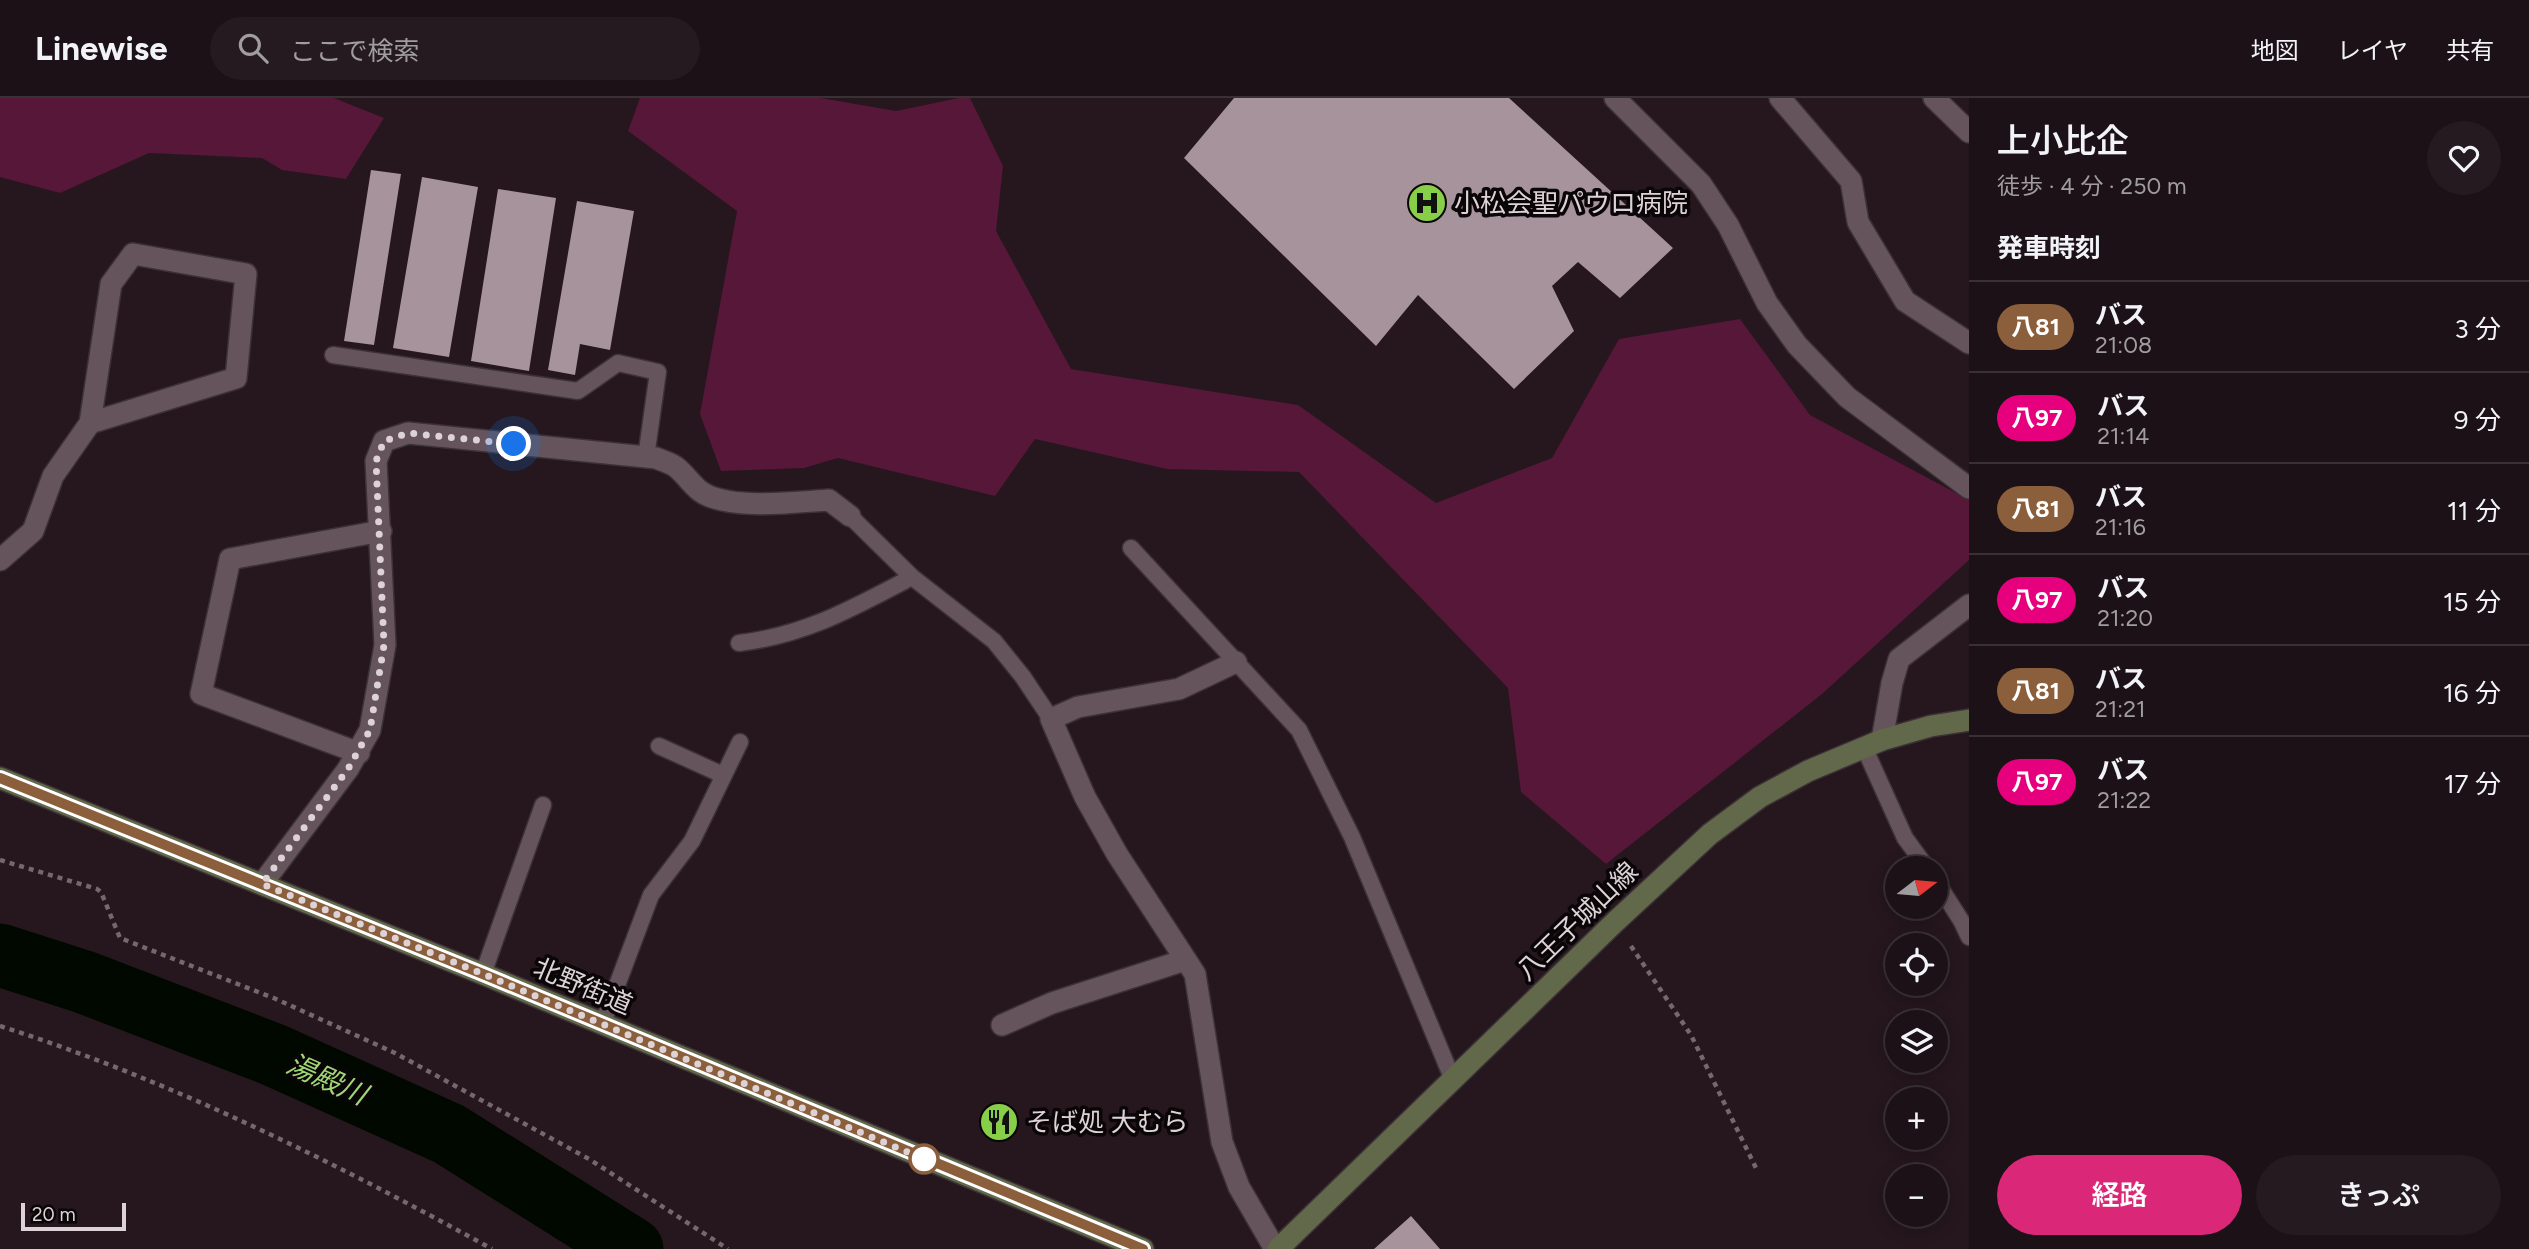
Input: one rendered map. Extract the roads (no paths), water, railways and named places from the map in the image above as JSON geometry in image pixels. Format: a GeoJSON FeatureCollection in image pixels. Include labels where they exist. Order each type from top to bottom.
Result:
{"type":"FeatureCollection","features":[{"type":"Feature","properties":{"kind":"main road","name":"八王子城山線"},"geometry":{"type":"LineString","coordinates":[[1276,1249],[1710,834],[1760,797],[1808,771],[1873,743],[1931,726],[1969,720]]}},
{"type":"Feature","properties":{"kind":"main road","name":"北野街道"},"geometry":{"type":"LineString","coordinates":[[0,778],[483,974],[1143,1249]]}},
{"type":"Feature","properties":{"kind":"street"},"geometry":{"type":"LineString","coordinates":[[1615,98],[1701,184],[1728,225],[1767,303],[1797,345],[1847,397],[1969,488]]}},
{"type":"Feature","properties":{"kind":"street"},"geometry":{"type":"LineString","coordinates":[[1780,98],[1851,181],[1858,222],[1905,301],[1969,343]]}},
{"type":"Feature","properties":{"kind":"street"},"geometry":{"type":"LineString","coordinates":[[1934,98],[1969,131]]}},
{"type":"Feature","properties":{"kind":"street"},"geometry":{"type":"LineString","coordinates":[[0,560],[33,531],[53,476],[90,423],[111,284],[133,254],[246,274],[236,379],[90,423]]}},
{"type":"Feature","properties":{"kind":"street"},"geometry":{"type":"LineString","coordinates":[[262,884],[359,753],[370,730],[384,645],[376,461],[384,441],[408,433],[656,458],[675,466],[701,492],[719,498],[783,503],[829,500],[850,516]]}},
{"type":"Feature","properties":{"kind":"street"},"geometry":{"type":"LineString","coordinates":[[359,753],[201,694],[230,559],[381,531]]}},
{"type":"Feature","properties":{"kind":"street"},"geometry":{"type":"LineString","coordinates":[[1873,743],[1899,659],[1969,605]]}},
{"type":"Feature","properties":{"kind":"street"},"geometry":{"type":"LineString","coordinates":[[1236,663],[1179,689],[1078,707],[1051,719],[1085,797],[1117,854],[1195,974],[1222,1142],[1239,1187],[1276,1249]]}},
{"type":"Feature","properties":{"kind":"street"},"geometry":{"type":"LineString","coordinates":[[1002,1025],[1052,1003],[1185,960]]}},
{"type":"Feature","properties":{"kind":"lane"},"geometry":{"type":"LineString","coordinates":[[333,355],[578,391],[618,363],[658,372],[646,457]]}},
{"type":"Feature","properties":{"kind":"lane"},"geometry":{"type":"LineString","coordinates":[[850,516],[912,577],[994,641],[1023,677],[1051,719]]}},
{"type":"Feature","properties":{"kind":"lane"},"geometry":{"type":"LineString","coordinates":[[1130,548],[1299,730],[1352,837],[1452,1080]]}},
{"type":"Feature","properties":{"kind":"lane"},"geometry":{"type":"LineString","coordinates":[[739,643],[773,639],[836,617],[912,577]]}},
{"type":"Feature","properties":{"kind":"lane"},"geometry":{"type":"LineString","coordinates":[[602,1025],[651,895],[692,841],[740,742]]}},
{"type":"Feature","properties":{"kind":"lane"},"geometry":{"type":"LineString","coordinates":[[1873,743],[1905,838],[1918,856]]}},
{"type":"Feature","properties":{"kind":"lane"},"geometry":{"type":"LineString","coordinates":[[659,746],[723,775]]}},
{"type":"Feature","properties":{"kind":"lane"},"geometry":{"type":"LineString","coordinates":[[483,974],[543,805]]}},
{"type":"Feature","properties":{"kind":"lane"},"geometry":{"type":"LineString","coordinates":[[1948,900],[1969,937]]}},
{"type":"Feature","properties":{"kind":"waterway","name":"湯殿川"},"geometry":{"type":"LineString","coordinates":[[0,955],[84,982],[274,1055],[449,1134],[632,1249]]}},
{"type":"Feature","properties":{"kind":"place","name":"小松会聖パウロ病院"},"geometry":{"type":"Point","coordinates":[1427,203]}},
{"type":"Feature","properties":{"kind":"place","name":"そば処 大むら"},"geometry":{"type":"Point","coordinates":[999,1122]}}]}
